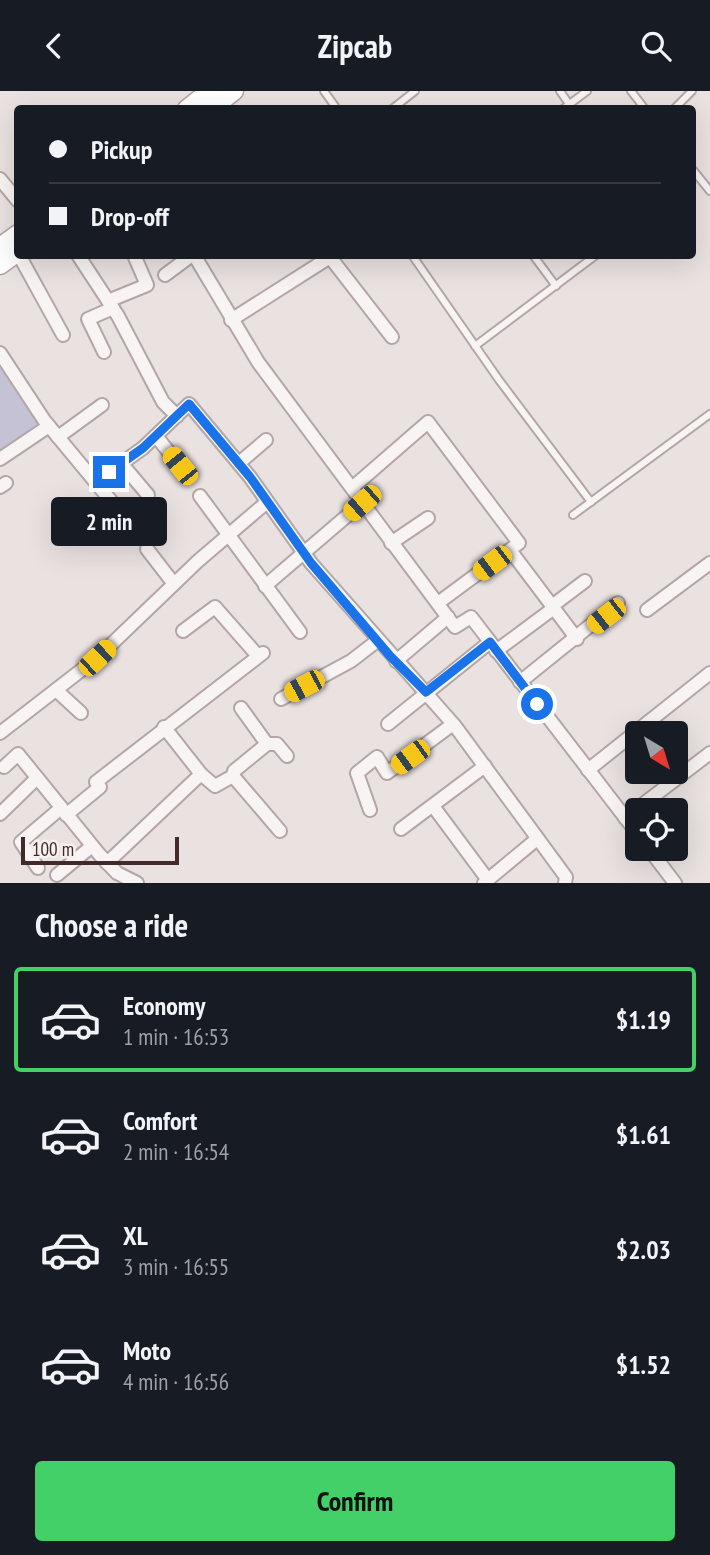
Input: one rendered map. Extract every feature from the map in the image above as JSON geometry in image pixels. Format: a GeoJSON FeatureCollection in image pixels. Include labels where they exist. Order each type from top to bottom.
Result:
{"type":"FeatureCollection","features":[{"type":"Feature","properties":{"kind":"main road"},"geometry":{"type":"LineString","coordinates":[[213,103],[234,91]]}},
{"type":"Feature","properties":{"kind":"street"},"geometry":{"type":"LineString","coordinates":[[0,179],[14,196]]}},
{"type":"Feature","properties":{"kind":"street"},"geometry":{"type":"LineString","coordinates":[[21,259],[63,335]]}},
{"type":"Feature","properties":{"kind":"street"},"geometry":{"type":"LineString","coordinates":[[81,259],[110,304],[163,402],[177,416]]}},
{"type":"Feature","properties":{"kind":"street"},"geometry":{"type":"LineString","coordinates":[[104,352],[88,320],[110,304],[147,285],[136,259]]}},
{"type":"Feature","properties":{"kind":"street"},"geometry":{"type":"LineString","coordinates":[[165,275],[187,259]]}},
{"type":"Feature","properties":{"kind":"street"},"geometry":{"type":"LineString","coordinates":[[195,259],[258,362],[391,543],[456,627],[471,617],[625,818]]}},
{"type":"Feature","properties":{"kind":"street"},"geometry":{"type":"LineString","coordinates":[[231,320],[307,263],[322,259]]}},
{"type":"Feature","properties":{"kind":"street"},"geometry":{"type":"LineString","coordinates":[[332,259],[392,337]]}},
{"type":"Feature","properties":{"kind":"street"},"geometry":{"type":"LineString","coordinates":[[0,353],[49,426],[97,481],[126,520]]}},
{"type":"Feature","properties":{"kind":"street"},"geometry":{"type":"LineString","coordinates":[[58,437],[102,404]]}},
{"type":"Feature","properties":{"kind":"street"},"geometry":{"type":"LineString","coordinates":[[97,481],[156,436],[189,404],[239,463],[304,553],[377,641],[453,724],[566,877],[565,883]]}},
{"type":"Feature","properties":{"kind":"street"},"geometry":{"type":"LineString","coordinates":[[352,488],[428,422],[519,543],[438,604]]}},
{"type":"Feature","properties":{"kind":"street"},"geometry":{"type":"LineString","coordinates":[[0,459],[49,426]]}},
{"type":"Feature","properties":{"kind":"street"},"geometry":{"type":"LineString","coordinates":[[156,436],[180,466]]}},
{"type":"Feature","properties":{"kind":"street"},"geometry":{"type":"LineString","coordinates":[[239,463],[266,440]]}},
{"type":"Feature","properties":{"kind":"street"},"geometry":{"type":"LineString","coordinates":[[121,463],[148,495]]}},
{"type":"Feature","properties":{"kind":"street"},"geometry":{"type":"LineString","coordinates":[[200,496],[300,632]]}},
{"type":"Feature","properties":{"kind":"street"},"geometry":{"type":"LineString","coordinates":[[0,733],[97,658],[174,584],[267,502]]}},
{"type":"Feature","properties":{"kind":"street"},"geometry":{"type":"LineString","coordinates":[[265,586],[362,503]]}},
{"type":"Feature","properties":{"kind":"street"},"geometry":{"type":"LineString","coordinates":[[391,543],[428,517]]}},
{"type":"Feature","properties":{"kind":"street"},"geometry":{"type":"LineString","coordinates":[[147,549],[174,584]]}},
{"type":"Feature","properties":{"kind":"street"},"geometry":{"type":"LineString","coordinates":[[510,550],[577,639]]}},
{"type":"Feature","properties":{"kind":"street"},"geometry":{"type":"LineString","coordinates":[[647,610],[710,563]]}},
{"type":"Feature","properties":{"kind":"street"},"geometry":{"type":"LineString","coordinates":[[388,724],[426,692],[553,607],[585,581]]}},
{"type":"Feature","properties":{"kind":"street"},"geometry":{"type":"LineString","coordinates":[[520,683],[618,603]]}},
{"type":"Feature","properties":{"kind":"street"},"geometry":{"type":"LineString","coordinates":[[38,868],[21,842],[100,787],[96,782],[164,727],[261,655],[215,607],[183,631]]}},
{"type":"Feature","properties":{"kind":"street"},"geometry":{"type":"LineString","coordinates":[[396,661],[448,617]]}},
{"type":"Feature","properties":{"kind":"street"},"geometry":{"type":"LineString","coordinates":[[281,699],[352,661],[377,641]]}},
{"type":"Feature","properties":{"kind":"street"},"geometry":{"type":"LineString","coordinates":[[588,769],[710,673]]}},
{"type":"Feature","properties":{"kind":"street"},"geometry":{"type":"LineString","coordinates":[[56,690],[81,713]]}},
{"type":"Feature","properties":{"kind":"street"},"geometry":{"type":"LineString","coordinates":[[241,708],[267,744]]}},
{"type":"Feature","properties":{"kind":"street"},"geometry":{"type":"LineString","coordinates":[[370,810],[357,773],[377,757],[387,773],[453,724]]}},
{"type":"Feature","properties":{"kind":"street"},"geometry":{"type":"LineString","coordinates":[[164,727],[201,774],[215,786],[233,776]]}},
{"type":"Feature","properties":{"kind":"street"},"geometry":{"type":"LineString","coordinates":[[279,831],[233,776],[233,771],[267,744],[277,744],[287,756]]}},
{"type":"Feature","properties":{"kind":"street"},"geometry":{"type":"LineString","coordinates":[[651,798],[710,753]]}},
{"type":"Feature","properties":{"kind":"street"},"geometry":{"type":"LineString","coordinates":[[5,768],[18,754],[92,846],[117,873],[129,881]]}},
{"type":"Feature","properties":{"kind":"street"},"geometry":{"type":"LineString","coordinates":[[401,829],[485,766]]}},
{"type":"Feature","properties":{"kind":"street"},"geometry":{"type":"LineString","coordinates":[[107,863],[201,774]]}},
{"type":"Feature","properties":{"kind":"street"},"geometry":{"type":"LineString","coordinates":[[0,814],[37,778]]}},
{"type":"Feature","properties":{"kind":"street"},"geometry":{"type":"LineString","coordinates":[[433,806],[486,881],[537,839]]}},
{"type":"Feature","properties":{"kind":"street"},"geometry":{"type":"LineString","coordinates":[[57,874],[92,846]]}},
{"type":"Feature","properties":{"kind":"street"},"geometry":{"type":"LineString","coordinates":[[658,861],[675,883]]}},
{"type":"Feature","properties":{"kind":"lane"},"geometry":{"type":"LineString","coordinates":[[397,105],[415,91]]}},
{"type":"Feature","properties":{"kind":"lane"},"geometry":{"type":"LineString","coordinates":[[567,105],[587,91]]}},
{"type":"Feature","properties":{"kind":"lane"},"geometry":{"type":"LineString","coordinates":[[631,91],[642,105]]}},
{"type":"Feature","properties":{"kind":"lane"},"geometry":{"type":"LineString","coordinates":[[678,105],[692,91]]}},
{"type":"Feature","properties":{"kind":"lane"},"geometry":{"type":"LineString","coordinates":[[696,173],[710,191]]}},
{"type":"Feature","properties":{"kind":"lane"},"geometry":{"type":"LineString","coordinates":[[696,181],[700,178]]}},
{"type":"Feature","properties":{"kind":"lane"},"geometry":{"type":"LineString","coordinates":[[415,259],[590,502]]}},
{"type":"Feature","properties":{"kind":"lane"},"geometry":{"type":"LineString","coordinates":[[536,259],[556,286]]}},
{"type":"Feature","properties":{"kind":"lane"},"geometry":{"type":"LineString","coordinates":[[475,346],[591,259]]}},
{"type":"Feature","properties":{"kind":"lane"},"geometry":{"type":"LineString","coordinates":[[573,515],[710,414]]}},
{"type":"Feature","properties":{"kind":"shaded area"},"geometry":{"type":"Polygon","coordinates":[[[0,359],[44,425],[0,455],[0,359]]]}},
{"type":"Feature","properties":{"kind":"route"},"geometry":{"type":"LineString","coordinates":[[109,472],[143,448],[189,404],[250,477],[311,563],[390,656],[426,692],[490,642],[537,704]]}}]}
